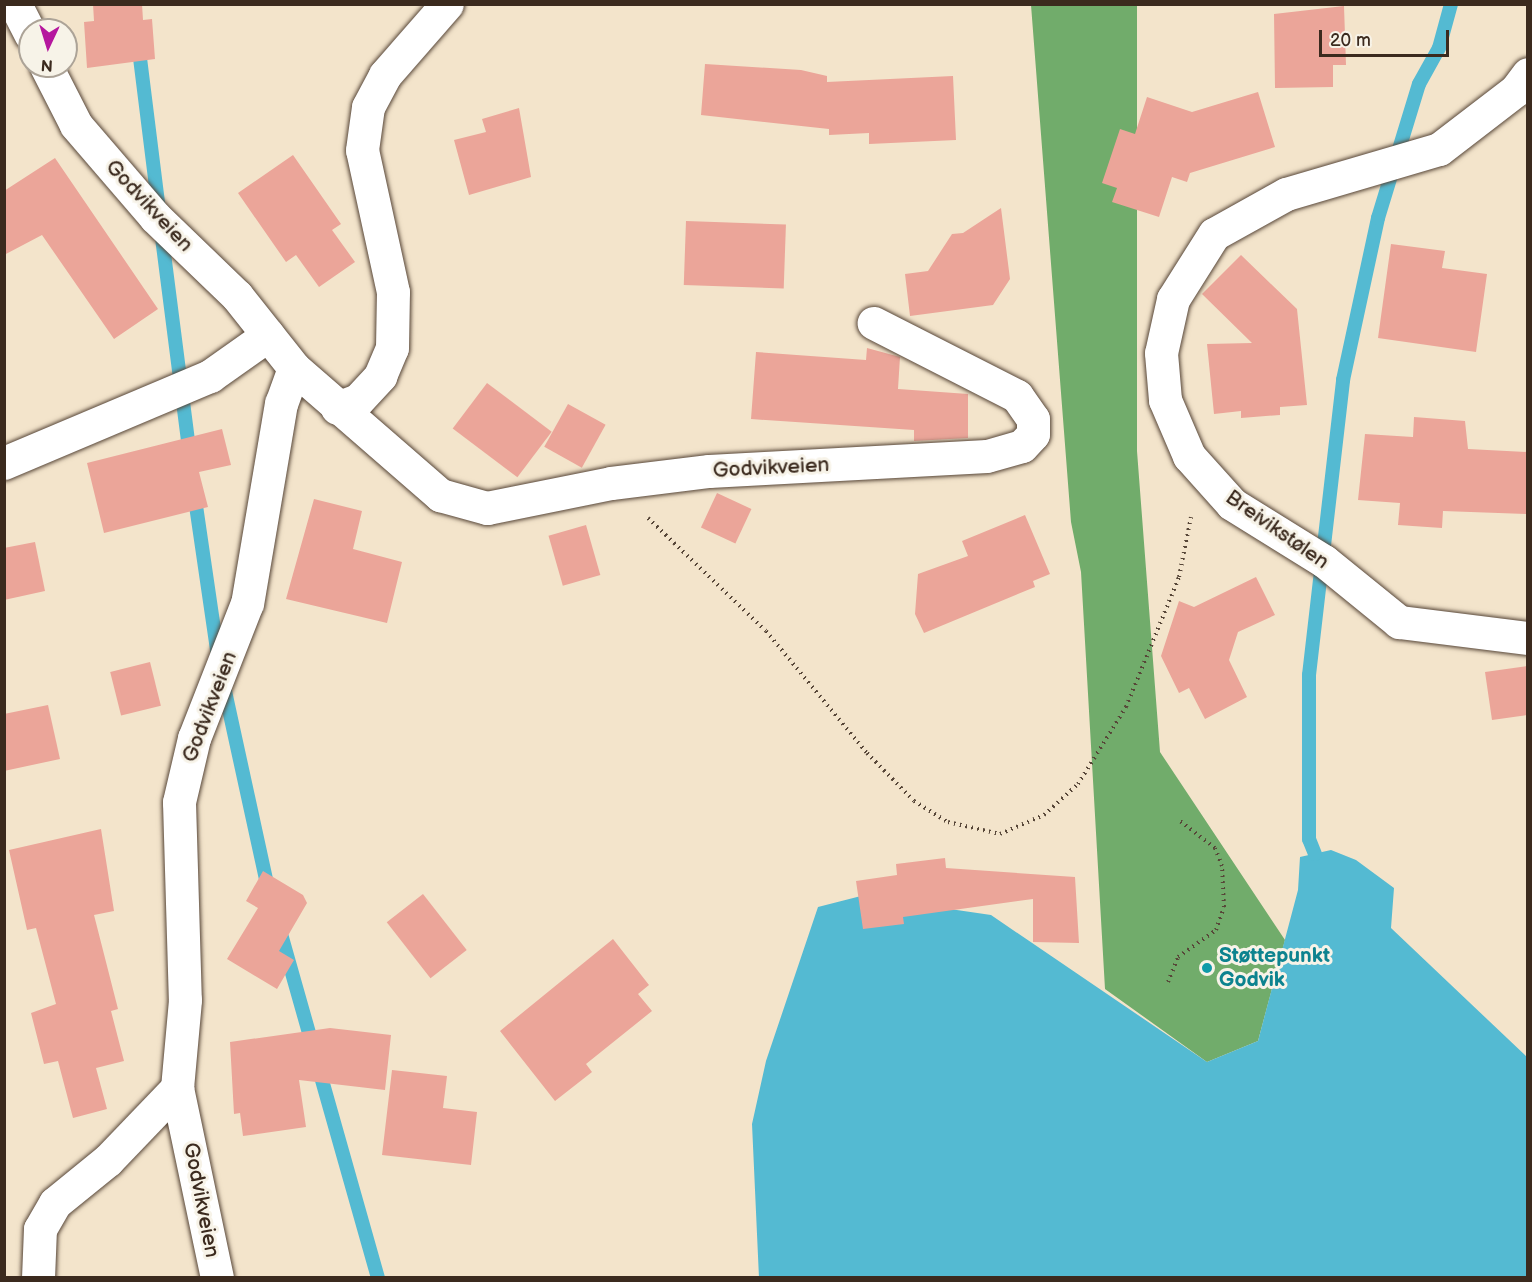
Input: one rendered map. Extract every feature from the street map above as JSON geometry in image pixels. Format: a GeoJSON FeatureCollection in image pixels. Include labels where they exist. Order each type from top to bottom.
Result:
{"type":"FeatureCollection","features":[{"type":"Feature","properties":{"kind":"street"},"geometry":{"type":"LineString","coordinates":[[15,4],[22,18]]}},
{"type":"Feature","properties":{"kind":"street"},"geometry":{"type":"LineString","coordinates":[[337,408],[358,400],[380,376],[392,348],[393,292],[362,150],[368,107],[385,75],[447,4]]}},
{"type":"Feature","properties":{"kind":"street","name":"Breivikstølen"},"geometry":{"type":"LineString","coordinates":[[1527,74],[1516,90],[1439,148],[1286,194],[1214,234],[1173,299],[1161,353],[1165,400],[1188,456],[1232,504],[1324,561],[1398,622],[1421,628],[1527,639]]}},
{"type":"Feature","properties":{"kind":"street","name":"Godvikveien"},"geometry":{"type":"LineString","coordinates":[[52,78],[76,125],[268,335],[294,368],[337,408],[440,495],[460,504],[487,508],[611,483],[709,471],[987,456],[1022,446],[1033,434],[1033,419],[1017,396],[874,323]]}},
{"type":"Feature","properties":{"kind":"street"},"geometry":{"type":"LineString","coordinates":[[4,463],[210,376],[268,335]]}},
{"type":"Feature","properties":{"kind":"street","name":"Godvikveien"},"geometry":{"type":"LineString","coordinates":[[217,1278],[177,1088],[185,1000],[179,802],[194,738],[248,603],[281,403],[294,368]]}},
{"type":"Feature","properties":{"kind":"street"},"geometry":{"type":"LineString","coordinates":[[38,1278],[40,1229],[55,1203],[108,1160],[177,1088]]}},
{"type":"Feature","properties":{"kind":"path"},"geometry":{"type":"LineString","coordinates":[[611,483],[766,631],[867,753],[914,801],[948,822],[1000,834],[1044,815],[1078,784],[1126,707],[1179,577],[1201,470]]}},
{"type":"Feature","properties":{"kind":"path"},"geometry":{"type":"LineString","coordinates":[[1168,982],[1178,957],[1216,930],[1224,907],[1222,866],[1215,848],[1180,821]]}},
{"type":"Feature","properties":{"kind":"green space"},"geometry":{"type":"Polygon","coordinates":[[[1031,5],[1137,5],[1137,451],[1160,752],[1285,940],[1258,1041],[1207,1062],[1105,989],[1081,572],[1071,522],[1031,5]]]}},
{"type":"Feature","properties":{"kind":"water"},"geometry":{"type":"Polygon","coordinates":[[[1331,850],[1356,860],[1394,888],[1391,928],[1527,1057],[1527,1277],[759,1278],[752,1124],[766,1061],[818,907],[861,896],[991,915],[1207,1062],[1258,1041],[1298,890],[1300,857],[1331,850]]]}},
{"type":"Feature","properties":{"kind":"building"},"geometry":{"type":"Polygon","coordinates":[[[93,4],[142,4],[143,20],[152,19],[155,59],[87,68],[84,22],[94,21],[93,4]]]}},
{"type":"Feature","properties":{"kind":"building"},"geometry":{"type":"Polygon","coordinates":[[[1344,6],[1346,65],[1333,65],[1333,87],[1275,88],[1274,14],[1344,6]]]}},
{"type":"Feature","properties":{"kind":"building"},"geometry":{"type":"Polygon","coordinates":[[[705,64],[801,70],[827,76],[827,82],[953,76],[956,140],[869,144],[869,133],[829,135],[829,129],[701,115],[705,64]]]}},
{"type":"Feature","properties":{"kind":"building"},"geometry":{"type":"Polygon","coordinates":[[[1258,92],[1275,147],[1190,173],[1187,182],[1172,177],[1159,217],[1112,202],[1117,188],[1102,183],[1120,129],[1135,134],[1147,97],[1192,112],[1258,92]]]}},
{"type":"Feature","properties":{"kind":"building"},"geometry":{"type":"Polygon","coordinates":[[[519,108],[531,177],[469,195],[454,140],[486,132],[482,119],[519,108]]]}},
{"type":"Feature","properties":{"kind":"building"},"geometry":{"type":"Polygon","coordinates":[[[293,155],[341,224],[332,230],[355,262],[319,287],[296,255],[286,262],[238,193],[293,155]]]}},
{"type":"Feature","properties":{"kind":"building"},"geometry":{"type":"Polygon","coordinates":[[[55,158],[158,309],[114,339],[42,235],[4,255],[4,191],[55,158]]]}},
{"type":"Feature","properties":{"kind":"building"},"geometry":{"type":"Polygon","coordinates":[[[1001,208],[1010,279],[993,305],[910,316],[905,274],[928,271],[952,234],[963,233],[1001,208]]]}},
{"type":"Feature","properties":{"kind":"building"},"geometry":{"type":"Polygon","coordinates":[[[686,221],[786,224],[784,288],[684,285],[686,221]]]}},
{"type":"Feature","properties":{"kind":"building"},"geometry":{"type":"Polygon","coordinates":[[[1391,244],[1445,251],[1442,268],[1487,274],[1476,352],[1378,338],[1391,244]]]}},
{"type":"Feature","properties":{"kind":"building"},"geometry":{"type":"Polygon","coordinates":[[[1241,255],[1297,309],[1307,405],[1280,407],[1280,415],[1241,418],[1241,411],[1214,414],[1207,344],[1252,343],[1202,294],[1241,255]]]}},
{"type":"Feature","properties":{"kind":"building"},"geometry":{"type":"Polygon","coordinates":[[[867,348],[900,357],[898,389],[968,394],[968,438],[914,441],[914,430],[751,419],[756,352],[866,360],[867,348]]]}},
{"type":"Feature","properties":{"kind":"building"},"geometry":{"type":"Polygon","coordinates":[[[487,383],[552,432],[517,477],[453,429],[487,383]]]}},
{"type":"Feature","properties":{"kind":"building"},"geometry":{"type":"Polygon","coordinates":[[[568,404],[606,425],[582,468],[544,447],[568,404]]]}},
{"type":"Feature","properties":{"kind":"building"},"geometry":{"type":"Polygon","coordinates":[[[1414,417],[1465,421],[1468,449],[1527,452],[1527,514],[1443,511],[1442,528],[1398,525],[1400,503],[1358,500],[1365,434],[1413,437],[1414,417]]]}},
{"type":"Feature","properties":{"kind":"building"},"geometry":{"type":"Polygon","coordinates":[[[222,429],[231,465],[199,472],[208,507],[104,533],[87,463],[222,429]]]}},
{"type":"Feature","properties":{"kind":"building"},"geometry":{"type":"Polygon","coordinates":[[[717,493],[751,509],[735,543],[701,527],[717,493]]]}},
{"type":"Feature","properties":{"kind":"building"},"geometry":{"type":"Polygon","coordinates":[[[314,499],[362,511],[353,549],[402,562],[387,623],[286,599],[314,499]]]}},
{"type":"Feature","properties":{"kind":"building"},"geometry":{"type":"Polygon","coordinates":[[[1025,515],[1050,574],[1033,581],[1035,587],[924,633],[915,614],[918,574],[968,556],[962,541],[1025,515]]]}},
{"type":"Feature","properties":{"kind":"building"},"geometry":{"type":"Polygon","coordinates":[[[586,525],[600,575],[563,586],[549,536],[586,525]]]}},
{"type":"Feature","properties":{"kind":"building"},"geometry":{"type":"Polygon","coordinates":[[[35,542],[45,591],[4,600],[4,548],[35,542]]]}},
{"type":"Feature","properties":{"kind":"building"},"geometry":{"type":"Polygon","coordinates":[[[1256,577],[1275,615],[1238,632],[1229,660],[1247,697],[1205,719],[1189,688],[1179,693],[1161,656],[1179,601],[1194,607],[1256,577]]]}},
{"type":"Feature","properties":{"kind":"building"},"geometry":{"type":"Polygon","coordinates":[[[150,662],[161,706],[121,716],[110,672],[150,662]]]}},
{"type":"Feature","properties":{"kind":"building"},"geometry":{"type":"Polygon","coordinates":[[[1527,666],[1527,715],[1492,720],[1485,672],[1527,666]]]}},
{"type":"Feature","properties":{"kind":"building"},"geometry":{"type":"Polygon","coordinates":[[[48,705],[60,759],[4,771],[4,714],[48,705]]]}},
{"type":"Feature","properties":{"kind":"building"},"geometry":{"type":"Polygon","coordinates":[[[101,829],[114,911],[94,915],[118,1009],[111,1011],[124,1061],[96,1068],[107,1109],[73,1118],[58,1061],[44,1064],[31,1013],[56,1004],[36,928],[27,930],[9,850],[101,829]]]}},
{"type":"Feature","properties":{"kind":"building"},"geometry":{"type":"Polygon","coordinates":[[[945,858],[946,868],[1075,877],[1079,943],[1033,942],[1033,899],[903,917],[904,924],[863,929],[856,881],[897,875],[896,864],[945,858]]]}},
{"type":"Feature","properties":{"kind":"building"},"geometry":{"type":"Polygon","coordinates":[[[263,871],[303,895],[307,903],[279,951],[294,960],[277,989],[227,959],[258,908],[246,901],[263,871]]]}},
{"type":"Feature","properties":{"kind":"building"},"geometry":{"type":"Polygon","coordinates":[[[423,894],[467,950],[430,978],[387,922],[423,894]]]}},
{"type":"Feature","properties":{"kind":"building"},"geometry":{"type":"Polygon","coordinates":[[[613,939],[649,985],[638,994],[652,1011],[586,1064],[592,1072],[555,1101],[500,1031],[613,939]]]}},
{"type":"Feature","properties":{"kind":"building"},"geometry":{"type":"Polygon","coordinates":[[[330,1028],[391,1035],[385,1090],[299,1080],[306,1127],[243,1136],[240,1113],[234,1114],[230,1042],[330,1028]]]}},
{"type":"Feature","properties":{"kind":"building"},"geometry":{"type":"Polygon","coordinates":[[[392,1070],[447,1076],[443,1108],[477,1112],[471,1165],[382,1155],[392,1070]]]}},
{"type":"Feature","properties":{"kind":"waterway"},"geometry":{"type":"LineString","coordinates":[[1315,854],[1309,839],[1309,675],[1343,380],[1378,218],[1419,84],[1439,48],[1451,4]]}},
{"type":"Feature","properties":{"kind":"waterway"},"geometry":{"type":"LineString","coordinates":[[138,42],[159,211]]}},
{"type":"Feature","properties":{"kind":"waterway"},"geometry":{"type":"LineString","coordinates":[[161,230],[190,455]]}},
{"type":"Feature","properties":{"kind":"waterway"},"geometry":{"type":"LineString","coordinates":[[194,492],[218,657]]}},
{"type":"Feature","properties":{"kind":"waterway"},"geometry":{"type":"LineString","coordinates":[[223,682],[268,888]]}},
{"type":"Feature","properties":{"kind":"waterway"},"geometry":{"type":"LineString","coordinates":[[279,927],[313,1047]]}},
{"type":"Feature","properties":{"kind":"waterway"},"geometry":{"type":"LineString","coordinates":[[318,1066],[378,1278]]}},
{"type":"Feature","properties":{"kind":"place","name":"Støttepunkt Godvik"},"geometry":{"type":"Point","coordinates":[1207,968]}}]}
